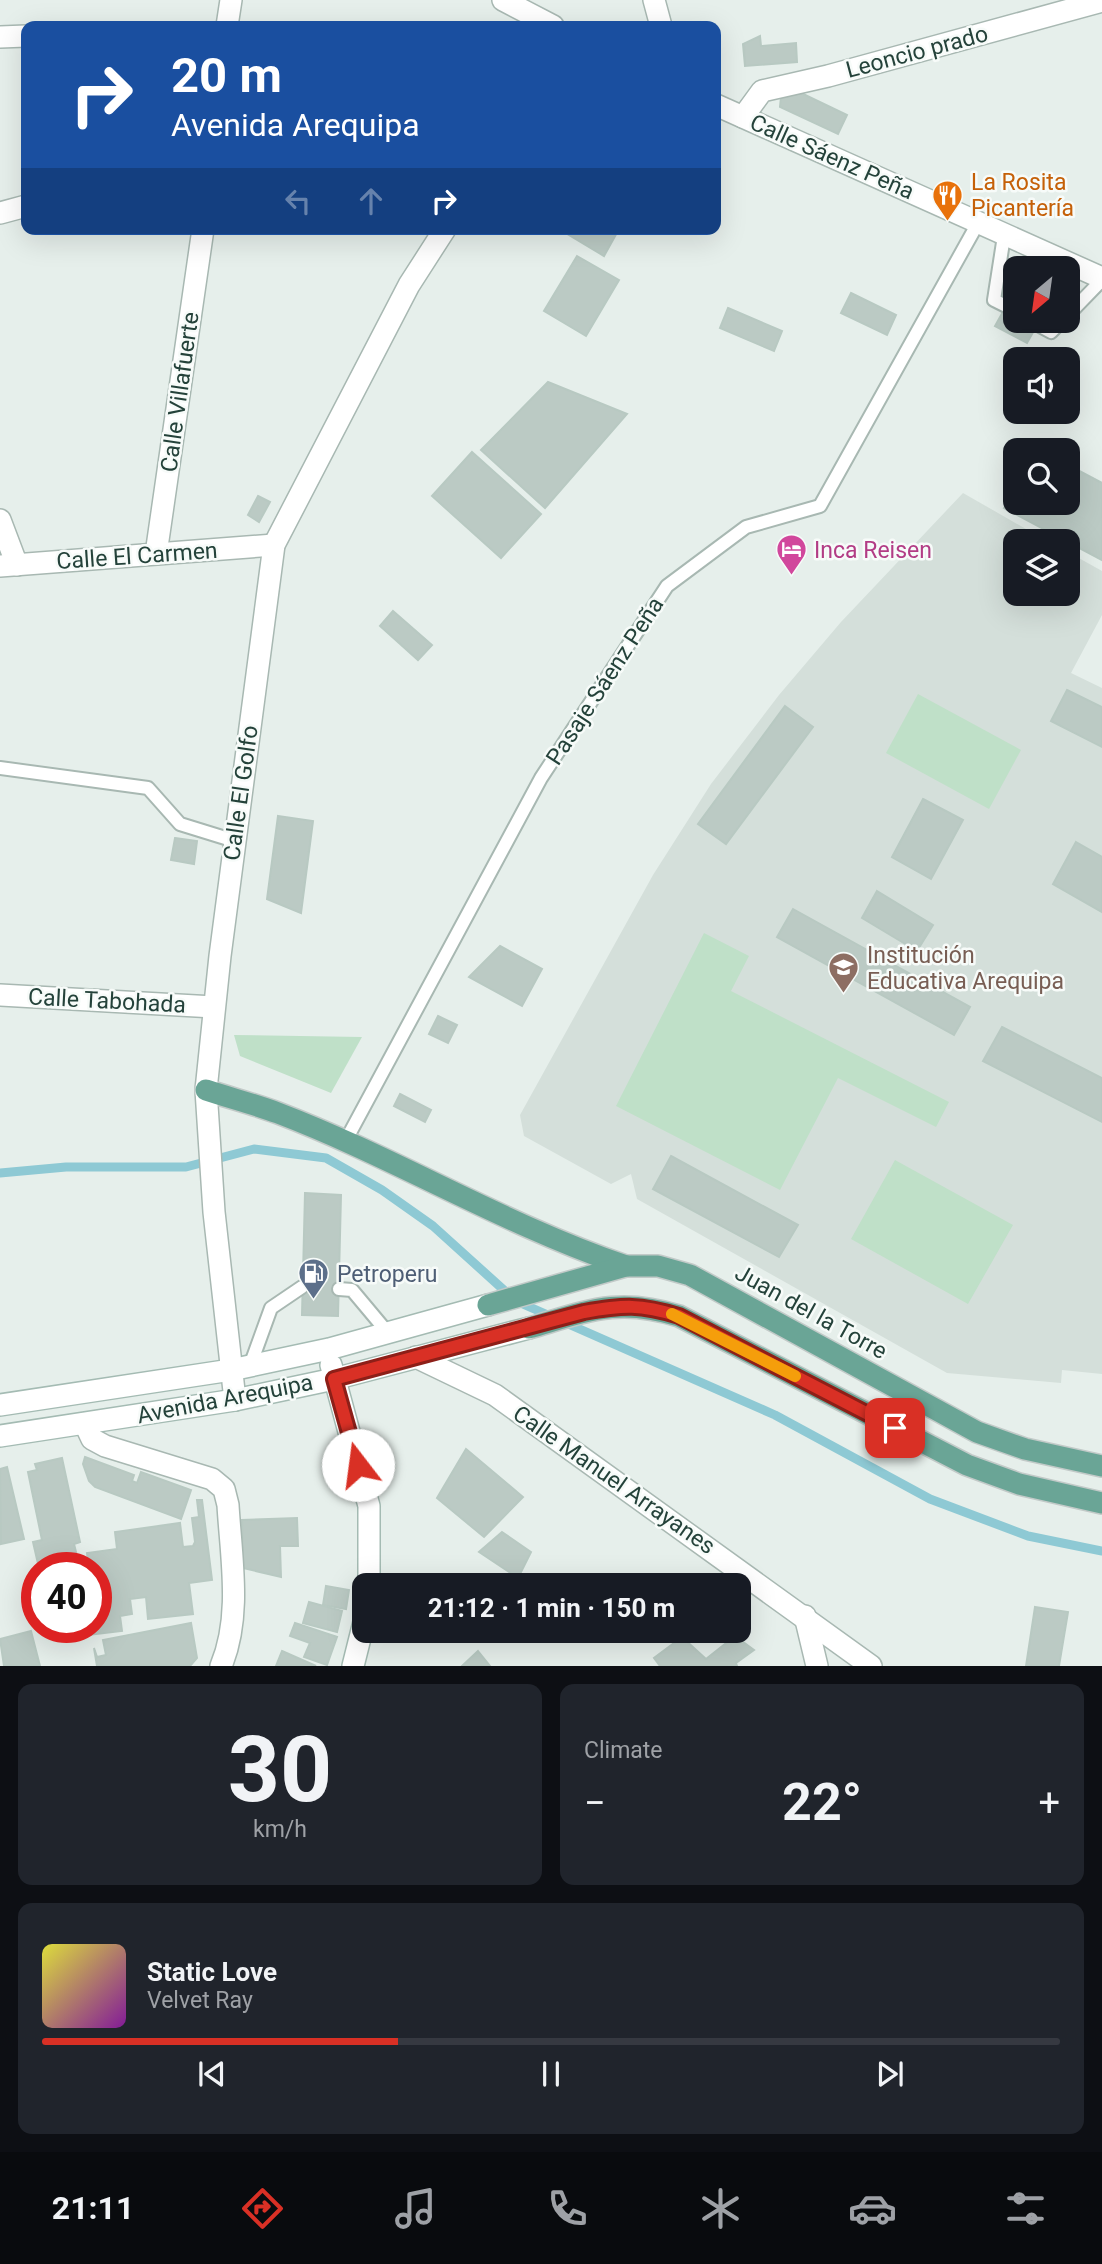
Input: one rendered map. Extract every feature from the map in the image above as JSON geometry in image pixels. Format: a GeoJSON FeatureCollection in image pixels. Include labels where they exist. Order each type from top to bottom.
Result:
{"type":"FeatureCollection","features":[{"type":"Feature","properties":{"kind":"main road"},"geometry":{"type":"LineString","coordinates":[[206,1090],[276,1113],[587,1253],[626,1266]]}},
{"type":"Feature","properties":{"kind":"main road","name":"Juan del la Torre"},"geometry":{"type":"LineString","coordinates":[[488,1306],[626,1266],[659,1266],[690,1275],[977,1432],[1025,1449],[1102,1466]]}},
{"type":"Feature","properties":{"kind":"main road"},"geometry":{"type":"LineString","coordinates":[[529,1328],[584,1312],[621,1305],[651,1307],[679,1316],[967,1465],[1019,1484],[1102,1503]]}},
{"type":"Feature","properties":{"kind":"street"},"geometry":{"type":"LineString","coordinates":[[228,21],[231,0]]}},
{"type":"Feature","properties":{"kind":"street"},"geometry":{"type":"LineString","coordinates":[[503,0],[543,21]]}},
{"type":"Feature","properties":{"kind":"street"},"geometry":{"type":"LineString","coordinates":[[654,0],[660,21]]}},
{"type":"Feature","properties":{"kind":"street","name":"Leoncio prado"},"geometry":{"type":"LineString","coordinates":[[743,117],[762,91],[828,76],[1102,1]]}},
{"type":"Feature","properties":{"kind":"street"},"geometry":{"type":"LineString","coordinates":[[0,37],[21,36]]}},
{"type":"Feature","properties":{"kind":"street","name":"Calle Sáenz Peña"},"geometry":{"type":"LineString","coordinates":[[721,107],[1102,279]]}},
{"type":"Feature","properties":{"kind":"street"},"geometry":{"type":"LineString","coordinates":[[0,213],[21,207]]}},
{"type":"Feature","properties":{"kind":"street","name":"Calle Villafuerte"},"geometry":{"type":"LineString","coordinates":[[156,554],[203,235]]}},
{"type":"Feature","properties":{"kind":"street","name":"Calle El Golfo"},"geometry":{"type":"LineString","coordinates":[[236,1400],[241,1368],[215,1212],[206,1090],[214,1007],[274,545],[409,285],[441,235]]}},
{"type":"Feature","properties":{"kind":"street"},"geometry":{"type":"LineString","coordinates":[[0,520],[8,566]]}},
{"type":"Feature","properties":{"kind":"street","name":"Calle El Carmen"},"geometry":{"type":"LineString","coordinates":[[8,566],[274,545]]}},
{"type":"Feature","properties":{"kind":"street","name":"Calle Tabohada"},"geometry":{"type":"LineString","coordinates":[[0,995],[214,1007]]}},
{"type":"Feature","properties":{"kind":"street","name":"Avenida Arequipa"},"geometry":{"type":"LineString","coordinates":[[0,1405],[241,1368],[329,1349],[488,1306]]}},
{"type":"Feature","properties":{"kind":"street","name":"Avenida Arequipa"},"geometry":{"type":"LineString","coordinates":[[0,1436],[236,1400],[334,1379],[529,1328]]}},
{"type":"Feature","properties":{"kind":"street"},"geometry":{"type":"LineString","coordinates":[[329,1349],[334,1379],[369,1506],[369,1573]]}},
{"type":"Feature","properties":{"kind":"street","name":"Calle Manuel Arrayanes"},"geometry":{"type":"LineString","coordinates":[[416,1357],[495,1395],[871,1665]]}},
{"type":"Feature","properties":{"kind":"street"},"geometry":{"type":"LineString","coordinates":[[85,1424],[92,1439],[105,1446],[212,1479],[224,1489],[228,1505],[233,1616],[221,1665]]}},
{"type":"Feature","properties":{"kind":"street"},"geometry":{"type":"LineString","coordinates":[[805,1616],[817,1665]]}},
{"type":"Feature","properties":{"kind":"street"},"geometry":{"type":"LineString","coordinates":[[353,1665],[359,1643]]}},
{"type":"Feature","properties":{"kind":"lane","name":"Pasaje Sáenz Peña"},"geometry":{"type":"LineString","coordinates":[[345,1142],[541,778],[667,586],[746,527],[820,506],[978,223]]}},
{"type":"Feature","properties":{"kind":"lane"},"geometry":{"type":"LineString","coordinates":[[1003,304],[994,300],[1004,236]]}},
{"type":"Feature","properties":{"kind":"lane"},"geometry":{"type":"LineString","coordinates":[[1080,302],[1102,279]]}},
{"type":"Feature","properties":{"kind":"lane"},"geometry":{"type":"LineString","coordinates":[[0,768],[148,788],[180,824],[235,841]]}},
{"type":"Feature","properties":{"kind":"lane"},"geometry":{"type":"LineString","coordinates":[[241,1368],[271,1308],[302,1287]]}},
{"type":"Feature","properties":{"kind":"lane"},"geometry":{"type":"LineString","coordinates":[[339,1289],[352,1290],[388,1333]]}},
{"type":"Feature","properties":{"kind":"shaded area","name":"Institución Educativa Arequipa"},"geometry":{"type":"Polygon","coordinates":[[[963,493],[1026,529],[1003,529],[1003,606],[1080,606],[1080,559],[1102,571],[1102,615],[1071,673],[1102,688],[1102,1374],[1062,1370],[1061,1383],[947,1373],[637,1199],[631,1174],[611,1184],[524,1136],[520,1115],[653,875],[711,784],[779,695],[841,622],[963,493]]]}},
{"type":"Feature","properties":{"kind":"green space"},"geometry":{"type":"Polygon","coordinates":[[[918,694],[1021,750],[989,809],[886,753],[918,694]]]}},
{"type":"Feature","properties":{"kind":"green space"},"geometry":{"type":"Polygon","coordinates":[[[704,933],[749,956],[731,991],[949,1102],[936,1127],[838,1078],[780,1190],[616,1106],[704,933]]]}},
{"type":"Feature","properties":{"kind":"green space"},"geometry":{"type":"Polygon","coordinates":[[[234,1035],[362,1037],[331,1093],[240,1056],[234,1035]]]}},
{"type":"Feature","properties":{"kind":"green space"},"geometry":{"type":"Polygon","coordinates":[[[895,1160],[1013,1225],[968,1304],[851,1239],[895,1160]]]}},
{"type":"Feature","properties":{"kind":"building"},"geometry":{"type":"Polygon","coordinates":[[[760,36],[761,46],[796,43],[797,62],[745,66],[743,44],[760,36]]]}},
{"type":"Feature","properties":{"kind":"building"},"geometry":{"type":"Polygon","coordinates":[[[801,93],[847,115],[838,134],[780,107],[781,97],[801,93]]]}},
{"type":"Feature","properties":{"kind":"building"},"geometry":{"type":"Polygon","coordinates":[[[569,235],[616,235],[604,256],[569,235]]]}},
{"type":"Feature","properties":{"kind":"building"},"geometry":{"type":"Polygon","coordinates":[[[577,256],[619,280],[586,336],[544,311],[577,256]]]}},
{"type":"Feature","properties":{"kind":"building"},"geometry":{"type":"Polygon","coordinates":[[[851,293],[896,315],[887,335],[841,313],[851,293]]]}},
{"type":"Feature","properties":{"kind":"building"},"geometry":{"type":"Polygon","coordinates":[[[728,308],[782,331],[774,351],[720,328],[728,308]]]}},
{"type":"Feature","properties":{"kind":"building"},"geometry":{"type":"Polygon","coordinates":[[[1003,312],[1003,330],[995,326],[1003,312]]]}},
{"type":"Feature","properties":{"kind":"building"},"geometry":{"type":"Polygon","coordinates":[[[1008,333],[1033,333],[1027,343],[1008,333]]]}},
{"type":"Feature","properties":{"kind":"building"},"geometry":{"type":"Polygon","coordinates":[[[548,382],[627,414],[545,508],[481,450],[548,382]]]}},
{"type":"Feature","properties":{"kind":"building"},"geometry":{"type":"Polygon","coordinates":[[[472,452],[541,514],[501,558],[432,496],[472,452]]]}},
{"type":"Feature","properties":{"kind":"building"},"geometry":{"type":"Polygon","coordinates":[[[1080,471],[1102,483],[1102,560],[1080,548],[1080,529],[1044,529],[1017,515],[1080,515],[1080,471]]]}},
{"type":"Feature","properties":{"kind":"building"},"geometry":{"type":"Polygon","coordinates":[[[258,496],[270,502],[259,522],[248,515],[258,496]]]}},
{"type":"Feature","properties":{"kind":"building"},"geometry":{"type":"Polygon","coordinates":[[[393,611],[432,645],[418,660],[380,626],[393,611]]]}},
{"type":"Feature","properties":{"kind":"building"},"geometry":{"type":"Polygon","coordinates":[[[1067,690],[1102,707],[1102,747],[1051,721],[1067,690]]]}},
{"type":"Feature","properties":{"kind":"building"},"geometry":{"type":"Polygon","coordinates":[[[785,706],[813,727],[726,844],[698,824],[785,706]]]}},
{"type":"Feature","properties":{"kind":"building"},"geometry":{"type":"Polygon","coordinates":[[[923,799],[963,820],[931,879],[892,857],[923,799]]]}},
{"type":"Feature","properties":{"kind":"building"},"geometry":{"type":"Polygon","coordinates":[[[278,816],[313,821],[301,913],[267,899],[278,816]]]}},
{"type":"Feature","properties":{"kind":"building"},"geometry":{"type":"Polygon","coordinates":[[[175,838],[197,841],[194,864],[171,860],[175,838]]]}},
{"type":"Feature","properties":{"kind":"building"},"geometry":{"type":"Polygon","coordinates":[[[1076,842],[1102,857],[1102,912],[1053,884],[1076,842]]]}},
{"type":"Feature","properties":{"kind":"building"},"geometry":{"type":"Polygon","coordinates":[[[877,891],[933,925],[917,951],[862,918],[877,891]]]}},
{"type":"Feature","properties":{"kind":"building"},"geometry":{"type":"Polygon","coordinates":[[[793,909],[970,1007],[954,1035],[777,937],[793,909]]]}},
{"type":"Feature","properties":{"kind":"building"},"geometry":{"type":"Polygon","coordinates":[[[500,946],[542,969],[522,1006],[469,977],[500,946]]]}},
{"type":"Feature","properties":{"kind":"building"},"geometry":{"type":"Polygon","coordinates":[[[438,1016],[457,1025],[448,1043],[429,1034],[438,1016]]]}},
{"type":"Feature","properties":{"kind":"building"},"geometry":{"type":"Polygon","coordinates":[[[1002,1027],[1102,1078],[1102,1122],[983,1061],[1002,1027]]]}},
{"type":"Feature","properties":{"kind":"building"},"geometry":{"type":"Polygon","coordinates":[[[400,1094],[431,1110],[425,1122],[394,1106],[400,1094]]]}},
{"type":"Feature","properties":{"kind":"building"},"geometry":{"type":"Polygon","coordinates":[[[671,1156],[798,1225],[779,1257],[653,1189],[671,1156]]]}},
{"type":"Feature","properties":{"kind":"building"},"geometry":{"type":"Polygon","coordinates":[[[305,1193],[341,1195],[338,1316],[302,1315],[305,1193]]]}},
{"type":"Feature","properties":{"kind":"building"},"geometry":{"type":"Polygon","coordinates":[[[466,1449],[523,1497],[484,1537],[437,1498],[466,1449]]]}},
{"type":"Feature","properties":{"kind":"building"},"geometry":{"type":"Polygon","coordinates":[[[85,1457],[134,1475],[132,1481],[137,1483],[141,1472],[191,1490],[181,1519],[95,1487],[89,1481],[83,1464],[85,1457]]]}},
{"type":"Feature","properties":{"kind":"building"},"geometry":{"type":"Polygon","coordinates":[[[62,1458],[80,1542],[74,1544],[76,1552],[35,1552],[33,1542],[42,1540],[28,1472],[37,1470],[35,1464],[62,1458]]]}},
{"type":"Feature","properties":{"kind":"building"},"geometry":{"type":"Polygon","coordinates":[[[7,1467],[24,1539],[1,1544],[0,1469],[7,1467]]]}},
{"type":"Feature","properties":{"kind":"building"},"geometry":{"type":"Polygon","coordinates":[[[197,1500],[202,1500],[212,1580],[189,1583],[193,1614],[148,1619],[146,1597],[130,1599],[132,1614],[120,1616],[122,1631],[112,1632],[112,1552],[94,1552],[117,1549],[115,1532],[180,1523],[183,1547],[193,1546],[195,1542],[192,1518],[199,1517],[197,1500]]]}},
{"type":"Feature","properties":{"kind":"building"},"geometry":{"type":"Polygon","coordinates":[[[297,1518],[298,1546],[280,1546],[281,1577],[243,1568],[242,1520],[297,1518]]]}},
{"type":"Feature","properties":{"kind":"building"},"geometry":{"type":"Polygon","coordinates":[[[502,1532],[531,1552],[520,1573],[510,1573],[479,1552],[502,1532]]]}},
{"type":"Feature","properties":{"kind":"building"},"geometry":{"type":"Polygon","coordinates":[[[326,1586],[349,1590],[346,1609],[323,1605],[326,1586]]]}},
{"type":"Feature","properties":{"kind":"building"},"geometry":{"type":"Polygon","coordinates":[[[309,1602],[342,1611],[337,1632],[303,1623],[309,1602]]]}},
{"type":"Feature","properties":{"kind":"building"},"geometry":{"type":"Polygon","coordinates":[[[1035,1607],[1068,1612],[1059,1666],[1026,1666],[1035,1607]]]}},
{"type":"Feature","properties":{"kind":"building"},"geometry":{"type":"Polygon","coordinates":[[[191,1623],[197,1658],[190,1666],[97,1666],[94,1648],[97,1657],[106,1655],[104,1643],[112,1643],[112,1638],[191,1623]]]}},
{"type":"Feature","properties":{"kind":"building"},"geometry":{"type":"Polygon","coordinates":[[[295,1623],[337,1637],[327,1665],[304,1657],[310,1643],[290,1636],[295,1623]]]}},
{"type":"Feature","properties":{"kind":"building"},"geometry":{"type":"Polygon","coordinates":[[[21,1634],[21,1643],[34,1643],[40,1666],[4,1666],[0,1639],[21,1634]]]}},
{"type":"Feature","properties":{"kind":"building"},"geometry":{"type":"Polygon","coordinates":[[[674,1643],[689,1643],[706,1659],[726,1643],[744,1643],[754,1650],[736,1663],[737,1666],[660,1666],[654,1658],[674,1643]]]}},
{"type":"Feature","properties":{"kind":"building"},"geometry":{"type":"Polygon","coordinates":[[[282,1651],[316,1666],[276,1666],[282,1651]]]}},
{"type":"Feature","properties":{"kind":"building"},"geometry":{"type":"Polygon","coordinates":[[[478,1651],[490,1666],[462,1666],[478,1651]]]}},
{"type":"Feature","properties":{"kind":"waterway"},"geometry":{"type":"LineString","coordinates":[[0,1173],[66,1167],[186,1167],[254,1149],[326,1158],[382,1190],[433,1226],[516,1301],[775,1415],[930,1499],[1028,1536],[1102,1551]]}},
{"type":"Feature","properties":{"kind":"slow traffic"},"geometry":{"type":"LineString","coordinates":[[672,1314],[795,1376]]}},
{"type":"Feature","properties":{"kind":"place","name":"La Rosita Picantería"},"geometry":{"type":"Point","coordinates":[948,222]}},
{"type":"Feature","properties":{"kind":"place","name":"Inca Reisen"},"geometry":{"type":"Point","coordinates":[791,577]}},
{"type":"Feature","properties":{"kind":"place","name":"Institución Educativa Arequipa"},"geometry":{"type":"Point","coordinates":[844,995]}},
{"type":"Feature","properties":{"kind":"place","name":"Petroperu"},"geometry":{"type":"Point","coordinates":[314,1301]}},
{"type":"Feature","properties":{"kind":"route"},"geometry":{"type":"LineString","coordinates":[[358,1465],[334,1379],[584,1312],[621,1305],[651,1307],[679,1316],[895,1428]]}}]}
